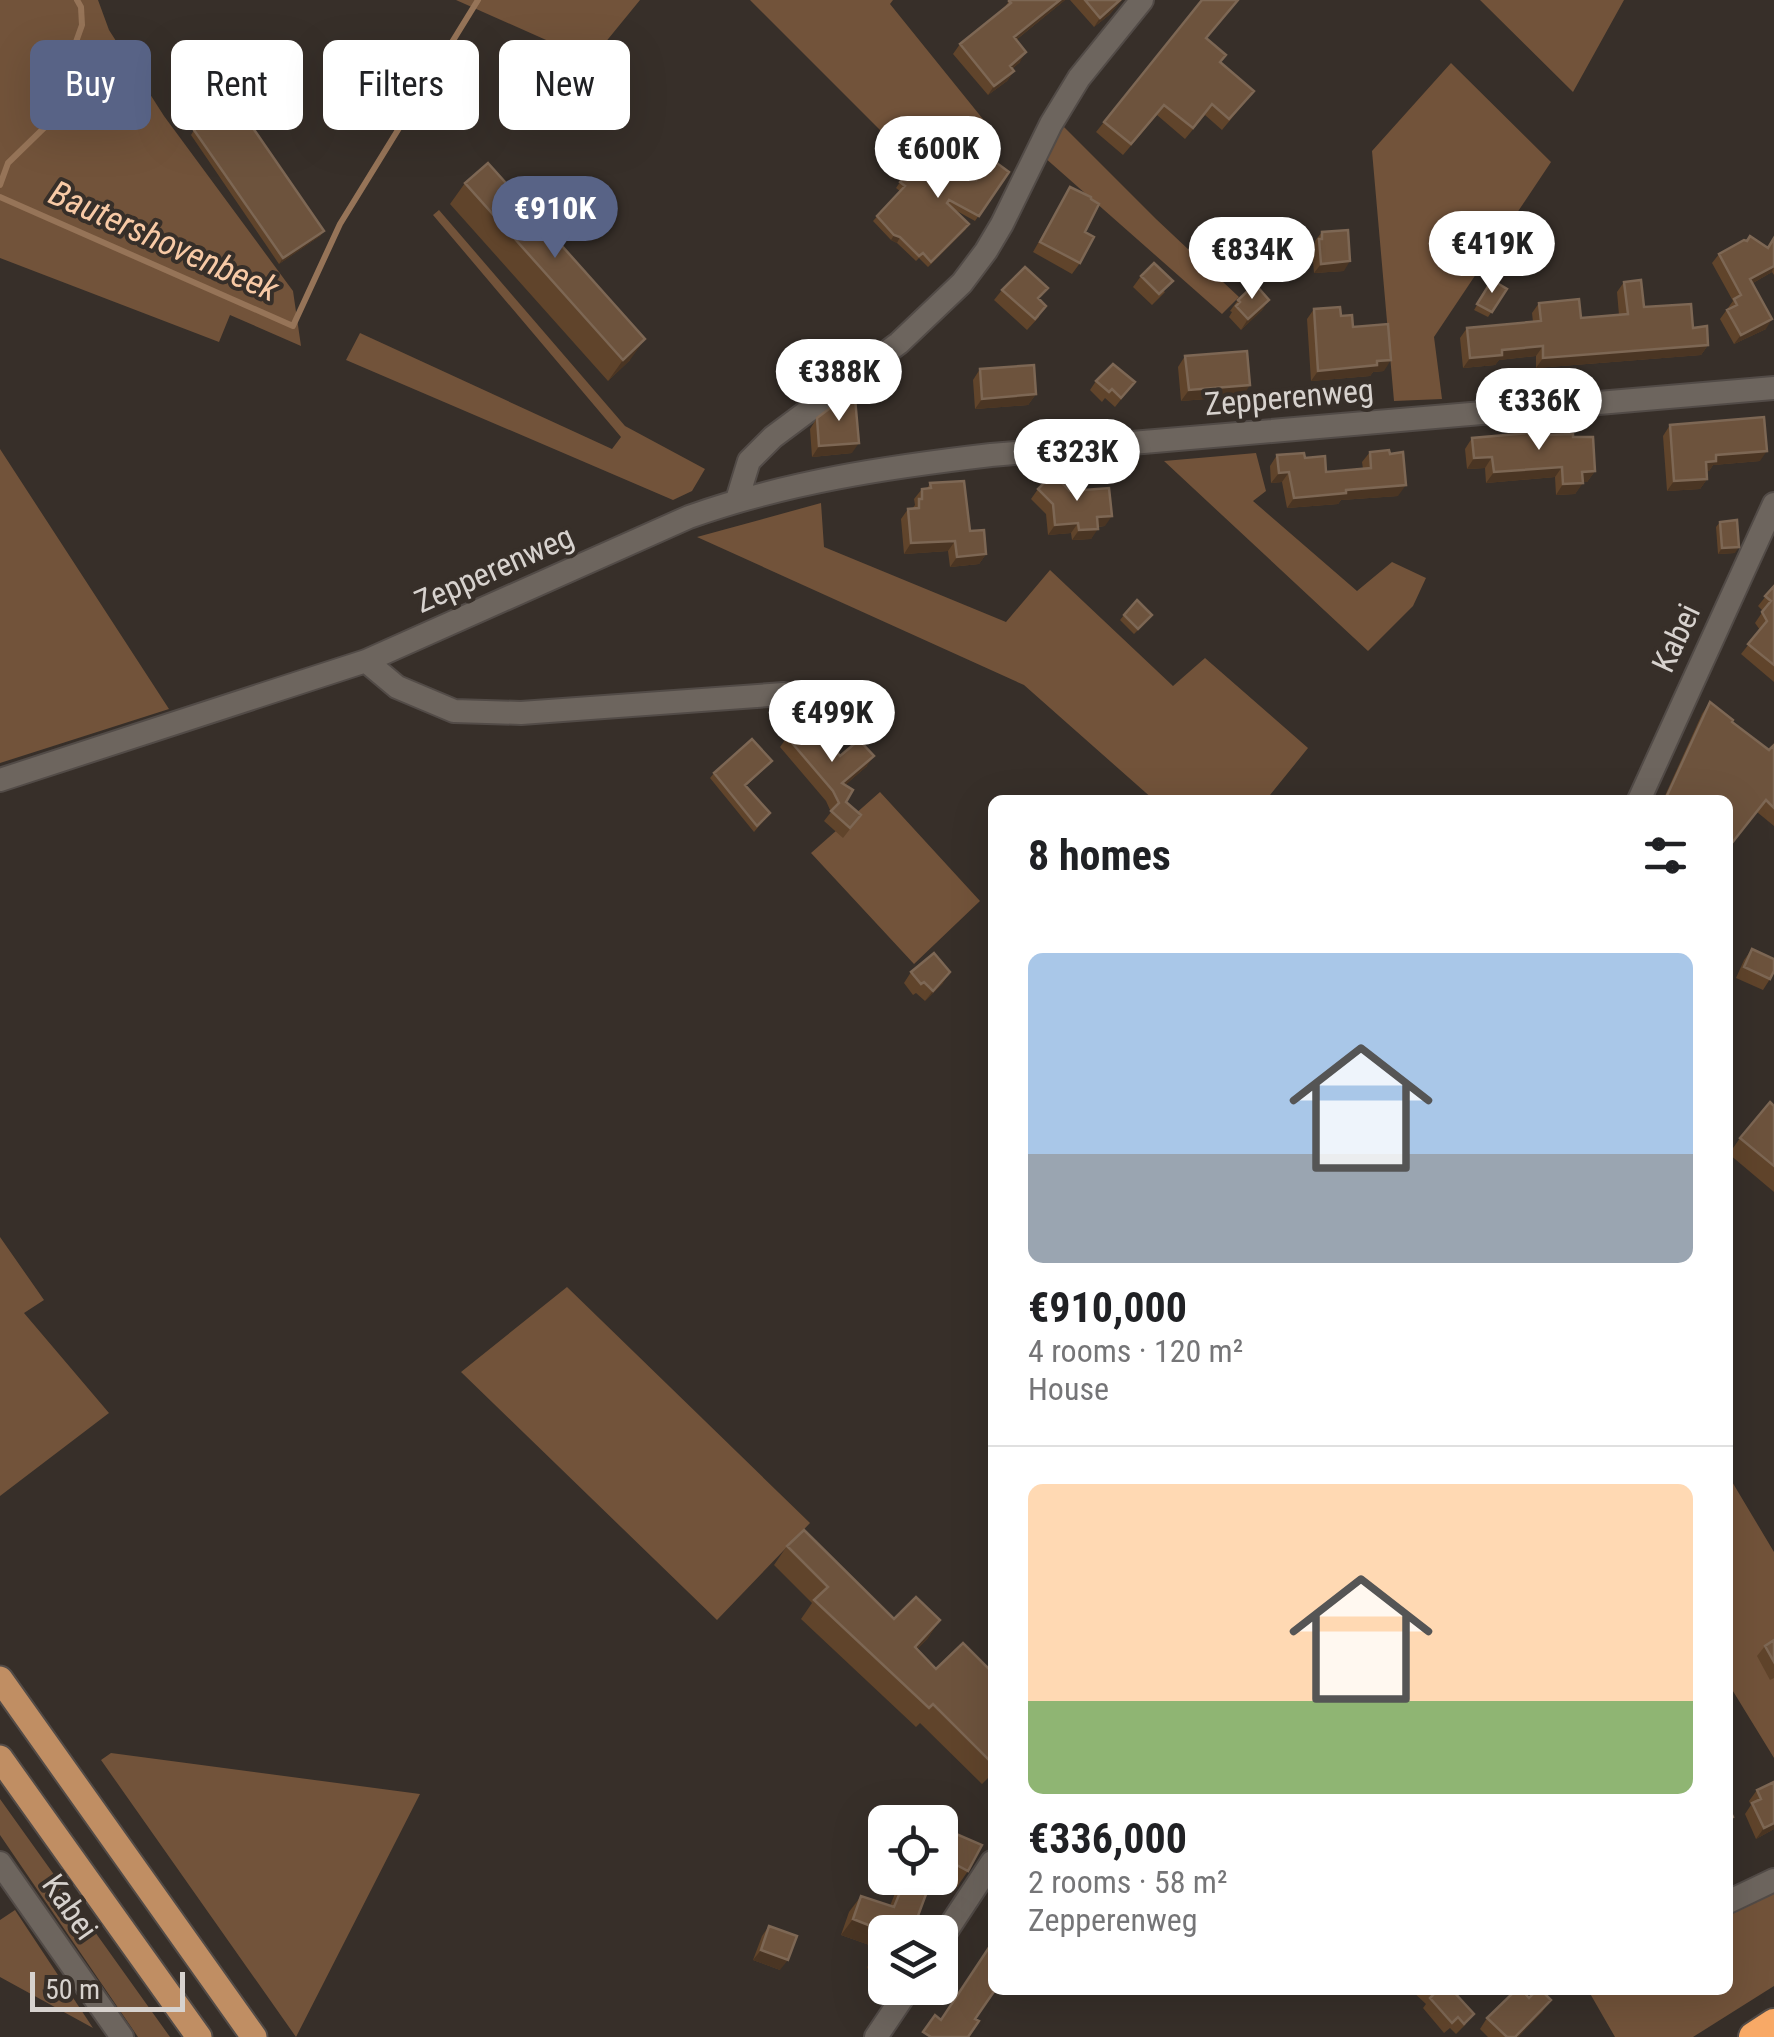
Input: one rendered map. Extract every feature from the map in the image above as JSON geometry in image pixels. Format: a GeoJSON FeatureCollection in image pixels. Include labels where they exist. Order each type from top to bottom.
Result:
{"type":"FeatureCollection","features":[{"type":"Feature","properties":{"kind":"highway"},"geometry":{"type":"LineString","coordinates":[[1754,2037],[1774,2024]]}},
{"type":"Feature","properties":{"kind":"main road"},"geometry":{"type":"LineString","coordinates":[[0,1679],[254,2037]]}},
{"type":"Feature","properties":{"kind":"main road"},"geometry":{"type":"LineString","coordinates":[[0,1758],[198,2037]]}},
{"type":"Feature","properties":{"kind":"street"},"geometry":{"type":"LineString","coordinates":[[737,500],[749,461],[772,438],[899,343],[962,283],[1002,224],[1050,124],[1079,78],[1142,0]]}},
{"type":"Feature","properties":{"kind":"street","name":"Zepperenweg"},"geometry":{"type":"LineString","coordinates":[[0,780],[366,661],[690,517],[737,500],[846,475],[990,455],[1774,388]]}},
{"type":"Feature","properties":{"kind":"street","name":"Kabei"},"geometry":{"type":"LineString","coordinates":[[1640,795],[1774,504]]}},
{"type":"Feature","properties":{"kind":"street"},"geometry":{"type":"LineString","coordinates":[[366,661],[397,687],[454,711],[521,713],[784,694]]}},
{"type":"Feature","properties":{"kind":"street","name":"Kabei"},"geometry":{"type":"LineString","coordinates":[[0,1862],[122,2037]]}},
{"type":"Feature","properties":{"kind":"street"},"geometry":{"type":"LineString","coordinates":[[957,1915],[988,1868]]}},
{"type":"Feature","properties":{"kind":"street"},"geometry":{"type":"LineString","coordinates":[[1733,1900],[1774,1880]]}},
{"type":"Feature","properties":{"kind":"street"},"geometry":{"type":"LineString","coordinates":[[876,2037],[898,2005]]}},
{"type":"Feature","properties":{"kind":"shaded area"},"geometry":{"type":"Polygon","coordinates":[[[0,0],[98,0],[115,40],[30,40],[30,130],[151,130],[151,96],[171,130],[293,291],[301,346],[230,315],[219,342],[0,258],[0,0]]]}},
{"type":"Feature","properties":{"kind":"shaded area"},"geometry":{"type":"Polygon","coordinates":[[[456,0],[640,0],[607,40],[546,40],[456,0]]]}},
{"type":"Feature","properties":{"kind":"shaded area"},"geometry":{"type":"Polygon","coordinates":[[[750,0],[893,0],[890,4],[999,139],[962,173],[916,123],[894,144],[750,0]]]}},
{"type":"Feature","properties":{"kind":"shaded area"},"geometry":{"type":"Polygon","coordinates":[[[1480,0],[1624,0],[1573,92],[1480,0]]]}},
{"type":"Feature","properties":{"kind":"shaded area"},"geometry":{"type":"Polygon","coordinates":[[[1451,63],[1551,162],[1434,337],[1442,399],[1394,401],[1372,151],[1451,63]]]}},
{"type":"Feature","properties":{"kind":"shaded area"},"geometry":{"type":"Polygon","coordinates":[[[1061,124],[1239,297],[1222,314],[1044,157],[1061,124]]]}},
{"type":"Feature","properties":{"kind":"shaded area"},"geometry":{"type":"Polygon","coordinates":[[[439,210],[625,426],[705,469],[692,491],[673,500],[346,360],[360,333],[612,449],[621,437],[433,215],[439,210]]]}},
{"type":"Feature","properties":{"kind":"shaded area"},"geometry":{"type":"Polygon","coordinates":[[[0,449],[169,709],[0,763],[0,449]]]}},
{"type":"Feature","properties":{"kind":"shaded area"},"geometry":{"type":"Polygon","coordinates":[[[1256,453],[1266,491],[1253,501],[1357,591],[1392,562],[1426,578],[1413,606],[1368,651],[1164,461],[1256,453]]]}},
{"type":"Feature","properties":{"kind":"shaded area"},"geometry":{"type":"Polygon","coordinates":[[[821,503],[824,547],[1006,622],[1050,570],[1173,686],[1205,658],[1308,748],[1270,795],[1148,795],[1024,685],[697,537],[821,503]]]}},
{"type":"Feature","properties":{"kind":"shaded area"},"geometry":{"type":"Polygon","coordinates":[[[880,792],[980,901],[914,964],[811,853],[880,792]]]}},
{"type":"Feature","properties":{"kind":"shaded area"},"geometry":{"type":"Polygon","coordinates":[[[0,1237],[44,1300],[24,1313],[109,1413],[0,1496],[0,1237]]]}},
{"type":"Feature","properties":{"kind":"shaded area"},"geometry":{"type":"Polygon","coordinates":[[[567,1287],[810,1523],[717,1620],[461,1372],[567,1287]]]}},
{"type":"Feature","properties":{"kind":"shaded area"},"geometry":{"type":"Polygon","coordinates":[[[1733,1483],[1774,1552],[1774,1758],[1733,1691],[1733,1483]]]}},
{"type":"Feature","properties":{"kind":"shaded area"},"geometry":{"type":"Polygon","coordinates":[[[111,1753],[420,1794],[296,2037],[101,1760],[111,1753]]]}},
{"type":"Feature","properties":{"kind":"shaded area"},"geometry":{"type":"Polygon","coordinates":[[[0,1799],[170,2037],[138,2037],[0,1835],[0,1799]]]}},
{"type":"Feature","properties":{"kind":"shaded area"},"geometry":{"type":"Polygon","coordinates":[[[1774,1891],[1774,1986],[1693,2037],[1615,2037],[1591,1995],[1733,1995],[1733,1910],[1774,1891]]]}},
{"type":"Feature","properties":{"kind":"shaded area"},"geometry":{"type":"Polygon","coordinates":[[[15,1910],[93,2028],[0,1977],[0,1920],[15,1910]]]}},
{"type":"Feature","properties":{"kind":"building"},"geometry":{"type":"Polygon","coordinates":[[[1010,0],[1060,0],[1014,37],[1026,52],[1010,66],[1014,71],[994,86],[960,44],[1010,0]]]}},
{"type":"Feature","properties":{"kind":"building"},"geometry":{"type":"Polygon","coordinates":[[[1085,0],[1120,0],[1100,18],[1085,0]]]}},
{"type":"Feature","properties":{"kind":"building"},"geometry":{"type":"Polygon","coordinates":[[[1202,0],[1238,0],[1206,38],[1226,55],[1220,62],[1254,91],[1229,119],[1212,104],[1193,128],[1164,105],[1131,144],[1104,122],[1202,0]]]}},
{"type":"Feature","properties":{"kind":"building"},"geometry":{"type":"Polygon","coordinates":[[[194,130],[254,130],[324,231],[283,258],[194,130]]]}},
{"type":"Feature","properties":{"kind":"building"},"geometry":{"type":"Polygon","coordinates":[[[924,141],[976,180],[990,158],[1009,172],[979,216],[949,200],[947,203],[969,224],[931,262],[894,235],[877,216],[905,186],[900,182],[913,164],[908,160],[924,141]]]}},
{"type":"Feature","properties":{"kind":"building"},"geometry":{"type":"Polygon","coordinates":[[[488,163],[645,339],[623,360],[465,183],[488,163]]]}},
{"type":"Feature","properties":{"kind":"building"},"geometry":{"type":"Polygon","coordinates":[[[1070,187],[1099,204],[1085,232],[1094,237],[1080,263],[1040,242],[1070,187]]]}},
{"type":"Feature","properties":{"kind":"building"},"geometry":{"type":"Polygon","coordinates":[[[1348,230],[1350,261],[1321,264],[1322,232],[1348,230]]]}},
{"type":"Feature","properties":{"kind":"building"},"geometry":{"type":"Polygon","coordinates":[[[1750,236],[1768,248],[1774,238],[1774,266],[1750,279],[1772,319],[1741,335],[1727,310],[1737,305],[1734,299],[1741,295],[1719,254],[1750,236]]]}},
{"type":"Feature","properties":{"kind":"building"},"geometry":{"type":"Polygon","coordinates":[[[1154,263],[1173,281],[1159,294],[1141,276],[1154,263]]]}},
{"type":"Feature","properties":{"kind":"building"},"geometry":{"type":"Polygon","coordinates":[[[1025,267],[1048,288],[1038,298],[1046,306],[1035,319],[1002,290],[1025,267]]]}},
{"type":"Feature","properties":{"kind":"building"},"geometry":{"type":"Polygon","coordinates":[[[1492,280],[1507,289],[1492,312],[1477,304],[1492,280]]]}},
{"type":"Feature","properties":{"kind":"building"},"geometry":{"type":"Polygon","coordinates":[[[1641,280],[1644,307],[1691,304],[1693,328],[1707,326],[1708,345],[1543,358],[1543,346],[1470,358],[1467,328],[1541,321],[1539,303],[1579,299],[1581,318],[1628,314],[1624,282],[1641,280]]]}},
{"type":"Feature","properties":{"kind":"building"},"geometry":{"type":"Polygon","coordinates":[[[1255,284],[1269,300],[1248,319],[1236,306],[1255,284]]]}},
{"type":"Feature","properties":{"kind":"building"},"geometry":{"type":"Polygon","coordinates":[[[1340,307],[1341,316],[1352,315],[1353,327],[1388,324],[1391,360],[1318,371],[1314,309],[1340,307]]]}},
{"type":"Feature","properties":{"kind":"building"},"geometry":{"type":"Polygon","coordinates":[[[1247,351],[1250,385],[1189,390],[1185,356],[1247,351]]]}},
{"type":"Feature","properties":{"kind":"building"},"geometry":{"type":"Polygon","coordinates":[[[1113,364],[1135,382],[1121,398],[1096,381],[1113,364]]]}},
{"type":"Feature","properties":{"kind":"building"},"geometry":{"type":"Polygon","coordinates":[[[1034,365],[1036,394],[982,399],[980,369],[1034,365]]]}},
{"type":"Feature","properties":{"kind":"building"},"geometry":{"type":"Polygon","coordinates":[[[855,398],[859,443],[819,446],[817,418],[842,399],[855,398]]]}},
{"type":"Feature","properties":{"kind":"building"},"geometry":{"type":"Polygon","coordinates":[[[1764,417],[1767,451],[1716,455],[1716,461],[1706,462],[1707,479],[1674,481],[1670,425],[1764,417]]]}},
{"type":"Feature","properties":{"kind":"building"},"geometry":{"type":"Polygon","coordinates":[[[1539,432],[1593,437],[1595,471],[1582,472],[1583,483],[1563,484],[1562,467],[1494,472],[1492,457],[1474,458],[1472,438],[1539,432]]]}},
{"type":"Feature","properties":{"kind":"building"},"geometry":{"type":"Polygon","coordinates":[[[1389,450],[1390,454],[1403,452],[1406,485],[1294,498],[1289,472],[1279,473],[1277,455],[1325,456],[1326,472],[1371,468],[1370,452],[1389,450]]]}},
{"type":"Feature","properties":{"kind":"building"},"geometry":{"type":"Polygon","coordinates":[[[1053,474],[1070,491],[1109,488],[1112,516],[1097,517],[1098,529],[1079,530],[1078,523],[1055,525],[1053,504],[1038,489],[1053,474]]]}},
{"type":"Feature","properties":{"kind":"building"},"geometry":{"type":"Polygon","coordinates":[[[964,481],[970,531],[984,530],[986,554],[957,557],[955,541],[911,543],[908,509],[919,508],[922,489],[931,488],[930,483],[964,481]]]}},
{"type":"Feature","properties":{"kind":"building"},"geometry":{"type":"Polygon","coordinates":[[[1737,520],[1739,547],[1722,548],[1720,522],[1737,520]]]}},
{"type":"Feature","properties":{"kind":"building"},"geometry":{"type":"Polygon","coordinates":[[[1774,586],[1774,665],[1748,644],[1767,621],[1762,612],[1771,601],[1765,596],[1774,586]]]}},
{"type":"Feature","properties":{"kind":"building"},"geometry":{"type":"Polygon","coordinates":[[[1137,600],[1152,615],[1138,629],[1124,615],[1137,600]]]}},
{"type":"Feature","properties":{"kind":"building"},"geometry":{"type":"Polygon","coordinates":[[[1710,702],[1769,750],[1774,745],[1774,808],[1766,800],[1733,842],[1733,795],[1667,795],[1710,702]]]}},
{"type":"Feature","properties":{"kind":"building"},"geometry":{"type":"Polygon","coordinates":[[[810,719],[840,756],[859,740],[874,756],[842,783],[853,790],[846,802],[861,815],[850,828],[831,811],[839,803],[833,791],[787,737],[810,719]]]}},
{"type":"Feature","properties":{"kind":"building"},"geometry":{"type":"Polygon","coordinates":[[[752,739],[772,761],[745,785],[770,813],[757,826],[714,773],[752,739]]]}},
{"type":"Feature","properties":{"kind":"building"},"geometry":{"type":"Polygon","coordinates":[[[1752,949],[1774,959],[1770,979],[1744,967],[1752,949]]]}},
{"type":"Feature","properties":{"kind":"building"},"geometry":{"type":"Polygon","coordinates":[[[934,953],[950,972],[933,991],[911,972],[934,953]]]}},
{"type":"Feature","properties":{"kind":"building"},"geometry":{"type":"Polygon","coordinates":[[[1770,1102],[1774,1106],[1774,1166],[1740,1138],[1770,1102]]]}},
{"type":"Feature","properties":{"kind":"building"},"geometry":{"type":"Polygon","coordinates":[[[804,1530],[894,1619],[916,1597],[940,1620],[915,1647],[936,1669],[963,1643],[988,1668],[988,1759],[933,1704],[929,1708],[814,1600],[828,1587],[787,1546],[804,1530]]]}},
{"type":"Feature","properties":{"kind":"building"},"geometry":{"type":"Polygon","coordinates":[[[1774,1640],[1774,1662],[1765,1646],[1774,1640]]]}},
{"type":"Feature","properties":{"kind":"building"},"geometry":{"type":"Polygon","coordinates":[[[1774,1782],[1774,1823],[1764,1828],[1752,1803],[1761,1799],[1757,1790],[1774,1782]]]}},
{"type":"Feature","properties":{"kind":"building"},"geometry":{"type":"Polygon","coordinates":[[[958,1835],[982,1845],[968,1871],[958,1866],[958,1835]]]}},
{"type":"Feature","properties":{"kind":"building"},"geometry":{"type":"Polygon","coordinates":[[[899,1895],[926,1895],[918,1915],[868,1915],[868,1925],[853,1919],[861,1896],[894,1907],[899,1895]]]}},
{"type":"Feature","properties":{"kind":"building"},"geometry":{"type":"Polygon","coordinates":[[[769,1926],[797,1936],[788,1960],[761,1950],[769,1926]]]}},
{"type":"Feature","properties":{"kind":"building"},"geometry":{"type":"Polygon","coordinates":[[[988,1949],[988,1995],[992,1995],[968,2037],[931,2037],[923,2032],[935,2015],[941,2020],[951,2005],[958,2005],[958,1994],[988,1949]]]}},
{"type":"Feature","properties":{"kind":"building"},"geometry":{"type":"Polygon","coordinates":[[[1457,1995],[1474,2014],[1464,2024],[1458,2017],[1452,2023],[1430,1998],[1457,1995]]]}},
{"type":"Feature","properties":{"kind":"building"},"geometry":{"type":"Polygon","coordinates":[[[1511,1995],[1529,1998],[1546,1995],[1551,2000],[1515,2037],[1507,2037],[1487,2018],[1511,1995]]]}},
{"type":"Feature","properties":{"kind":"waterway"},"geometry":{"type":"LineString","coordinates":[[0,185],[8,163],[46,126],[82,25],[77,0]]}},
{"type":"Feature","properties":{"kind":"waterway","name":"Bautershovenbeek"},"geometry":{"type":"LineString","coordinates":[[0,197],[293,326],[340,224],[478,0]]}}]}
